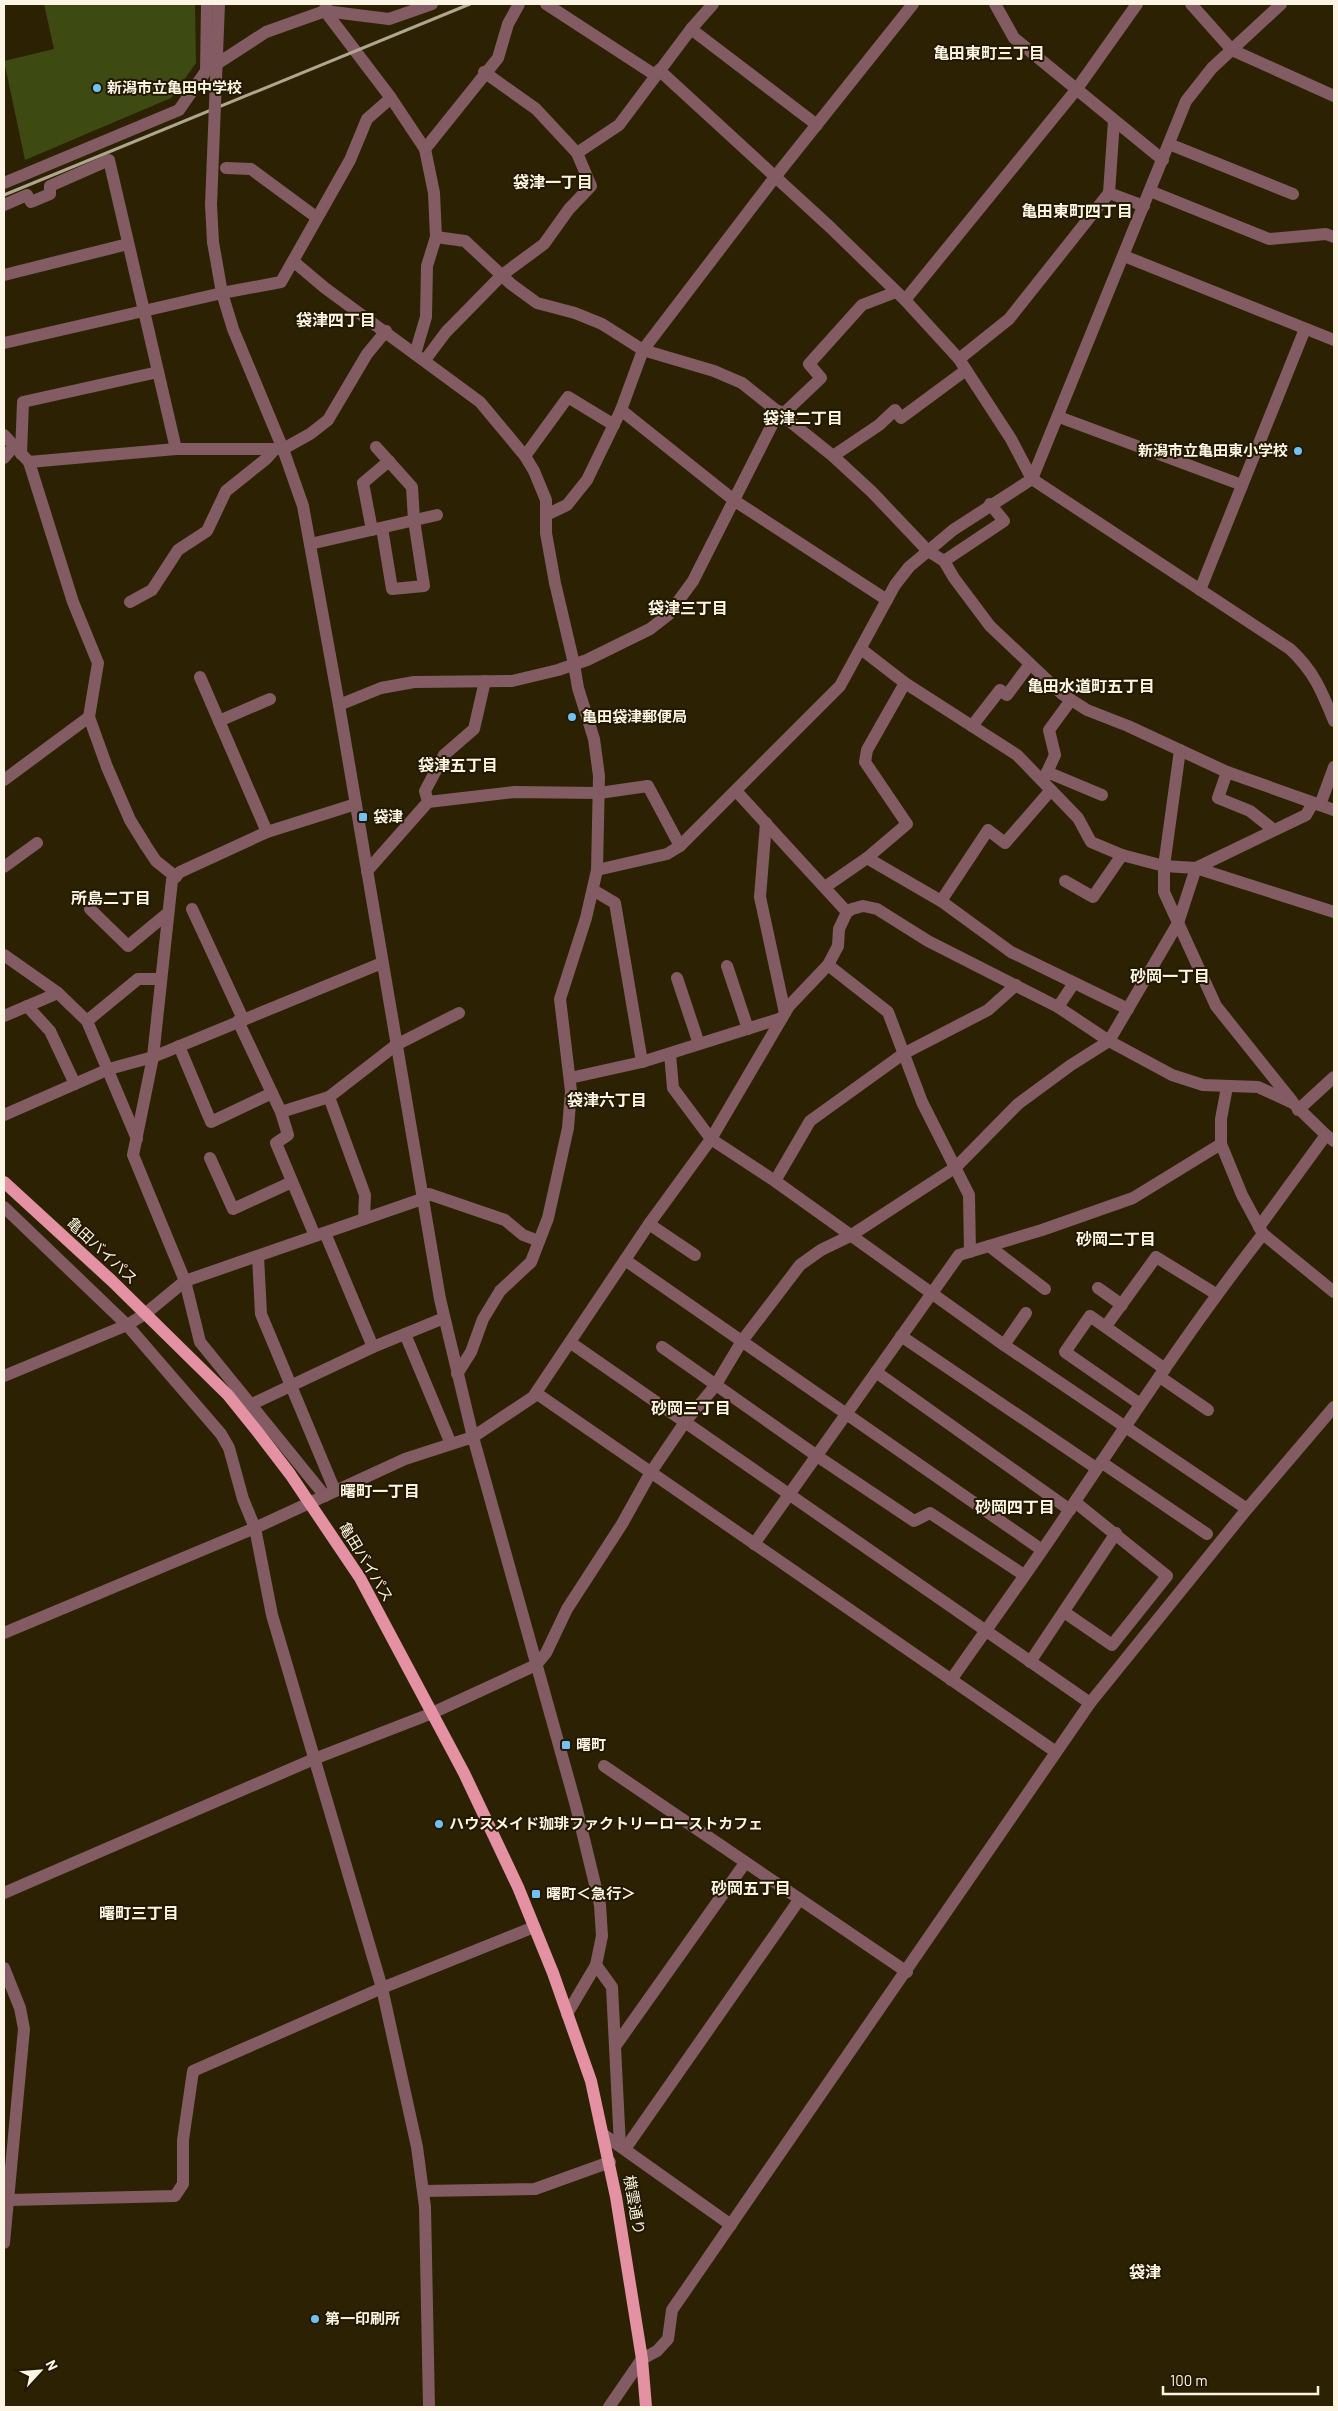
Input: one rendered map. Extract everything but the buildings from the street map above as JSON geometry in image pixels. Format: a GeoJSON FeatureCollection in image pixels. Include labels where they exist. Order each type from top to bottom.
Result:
{"type":"FeatureCollection","features":[{"type":"Feature","properties":{"kind":"main road","name":"亀田バイパス"},"geometry":{"type":"LineString","coordinates":[[4,1182],[112,1281],[228,1395],[290,1474],[310,1503],[360,1578],[430,1714],[468,1782],[518,1887],[567,2014]]}},
{"type":"Feature","properties":{"kind":"main road","name":"横雲通り"},"geometry":{"type":"LineString","coordinates":[[567,2014],[591,2081],[610,2162],[642,2359],[646,2407]]}},
{"type":"Feature","properties":{"kind":"street"},"geometry":{"type":"LineString","coordinates":[[206,72],[207,4]]}},
{"type":"Feature","properties":{"kind":"street"},"geometry":{"type":"LineString","coordinates":[[219,4],[211,205],[213,242],[222,293],[233,329],[303,506],[444,1318],[473,1437],[576,1806],[600,1905],[602,1936],[596,1965],[567,2014]]}},
{"type":"Feature","properties":{"kind":"street"},"geometry":{"type":"LineString","coordinates":[[4,183],[179,110],[206,72],[266,32],[325,8],[389,18],[432,4]]}},
{"type":"Feature","properties":{"kind":"street"},"geometry":{"type":"LineString","coordinates":[[424,149],[484,72],[498,58],[508,24],[519,4]]}},
{"type":"Feature","properties":{"kind":"street"},"geometry":{"type":"LineString","coordinates":[[546,4],[657,73],[775,177],[901,296],[959,359],[1011,439],[1032,479],[1200,590],[1265,630],[1290,649],[1307,664],[1318,682],[1334,721]]}},
{"type":"Feature","properties":{"kind":"street"},"geometry":{"type":"LineString","coordinates":[[578,153],[619,125],[691,29],[714,4]]}},
{"type":"Feature","properties":{"kind":"street"},"geometry":{"type":"LineString","coordinates":[[546,515],[567,505],[587,480],[621,410],[643,350],[775,177],[913,4]]}},
{"type":"Feature","properties":{"kind":"street"},"geometry":{"type":"LineString","coordinates":[[995,4],[1014,38],[1163,160]]}},
{"type":"Feature","properties":{"kind":"street"},"geometry":{"type":"LineString","coordinates":[[339,705],[382,688],[414,682],[512,680],[574,664],[650,629],[668,615],[694,581],[781,412],[821,378],[809,364],[862,306],[901,296],[1076,90],[1138,4]]}},
{"type":"Feature","properties":{"kind":"street"},"geometry":{"type":"LineString","coordinates":[[1193,4],[1232,50],[1334,96]]}},
{"type":"Feature","properties":{"kind":"street"},"geometry":{"type":"LineString","coordinates":[[597,870],[667,854],[680,846],[737,792],[840,686],[887,600],[909,568],[953,530],[990,504],[1032,479],[1186,101],[1212,68],[1281,4]]}},
{"type":"Feature","properties":{"kind":"street"},"geometry":{"type":"LineString","coordinates":[[325,8],[391,98],[424,149],[434,193],[436,236],[427,266],[426,316],[420,357]]}},
{"type":"Feature","properties":{"kind":"street"},"geometry":{"type":"LineString","coordinates":[[691,29],[817,125]]}},
{"type":"Feature","properties":{"kind":"street"},"geometry":{"type":"LineString","coordinates":[[420,357],[502,275],[544,244],[569,209],[591,186],[578,153],[536,110],[484,72]]}},
{"type":"Feature","properties":{"kind":"street"},"geometry":{"type":"LineString","coordinates":[[4,343],[222,293],[281,282],[316,217],[350,160],[368,119],[391,98]]}},
{"type":"Feature","properties":{"kind":"street"},"geometry":{"type":"LineString","coordinates":[[959,359],[1010,319],[1109,192],[1114,121]]}},
{"type":"Feature","properties":{"kind":"street"},"geometry":{"type":"LineString","coordinates":[[1169,144],[1293,194]]}},
{"type":"Feature","properties":{"kind":"street"},"geometry":{"type":"LineString","coordinates":[[4,205],[27,195],[31,202],[50,194],[50,186],[109,160],[176,449]]}},
{"type":"Feature","properties":{"kind":"street"},"geometry":{"type":"LineString","coordinates":[[226,168],[251,170],[316,217]]}},
{"type":"Feature","properties":{"kind":"street"},"geometry":{"type":"LineString","coordinates":[[1150,191],[1270,239],[1326,234],[1334,237]]}},
{"type":"Feature","properties":{"kind":"street"},"geometry":{"type":"LineString","coordinates":[[1109,192],[1144,206]]}},
{"type":"Feature","properties":{"kind":"street"},"geometry":{"type":"LineString","coordinates":[[436,236],[465,241],[502,275],[537,303],[576,313],[602,324],[643,350],[714,370],[742,383],[781,412],[833,456],[872,492],[928,551],[944,561],[954,578],[990,626],[1071,700],[1087,710],[1128,726],[1227,772],[1334,810]]}},
{"type":"Feature","properties":{"kind":"street"},"geometry":{"type":"LineString","coordinates":[[4,275],[128,244]]}},
{"type":"Feature","properties":{"kind":"street"},"geometry":{"type":"LineString","coordinates":[[1124,256],[1334,340]]}},
{"type":"Feature","properties":{"kind":"street"},"geometry":{"type":"LineString","coordinates":[[293,261],[325,288],[386,331],[480,402],[525,456],[534,471],[546,500],[546,533],[555,583],[578,688],[594,739],[600,776],[597,870],[586,918],[560,999],[570,1078],[568,1128],[548,1218],[531,1262],[500,1291],[483,1319],[471,1352],[457,1374]]}},
{"type":"Feature","properties":{"kind":"street"},"geometry":{"type":"LineString","coordinates":[[1200,590],[1305,329]]}},
{"type":"Feature","properties":{"kind":"street"},"geometry":{"type":"LineString","coordinates":[[130,602],[152,590],[178,550],[207,531],[226,491],[279,449],[310,434],[328,420],[367,354],[386,331]]}},
{"type":"Feature","properties":{"kind":"street"},"geometry":{"type":"LineString","coordinates":[[833,456],[879,425],[896,410],[901,418],[966,370]]}},
{"type":"Feature","properties":{"kind":"street"},"geometry":{"type":"LineString","coordinates":[[158,372],[23,402],[21,454],[98,663],[89,717],[107,767],[130,820],[156,861],[176,877]]}},
{"type":"Feature","properties":{"kind":"street"},"geometry":{"type":"LineString","coordinates":[[525,456],[568,397],[614,425]]}},
{"type":"Feature","properties":{"kind":"street"},"geometry":{"type":"LineString","coordinates":[[621,410],[735,501],[887,600]]}},
{"type":"Feature","properties":{"kind":"street"},"geometry":{"type":"LineString","coordinates":[[1059,416],[1242,484]]}},
{"type":"Feature","properties":{"kind":"street"},"geometry":{"type":"LineString","coordinates":[[4,435],[21,454]]}},
{"type":"Feature","properties":{"kind":"street"},"geometry":{"type":"LineString","coordinates":[[376,447],[389,461],[412,487],[414,520],[424,586],[392,589],[364,483],[389,461]]}},
{"type":"Feature","properties":{"kind":"street"},"geometry":{"type":"LineString","coordinates":[[4,458],[21,454],[176,449],[279,449]]}},
{"type":"Feature","properties":{"kind":"street"},"geometry":{"type":"LineString","coordinates":[[944,561],[1004,521],[990,504]]}},
{"type":"Feature","properties":{"kind":"street"},"geometry":{"type":"LineString","coordinates":[[310,544],[437,515]]}},
{"type":"Feature","properties":{"kind":"street"},"geometry":{"type":"LineString","coordinates":[[861,648],[904,683],[1017,755],[1047,781],[1078,818],[1091,842],[1122,855],[1164,866],[1196,868],[1334,912]]}},
{"type":"Feature","properties":{"kind":"street"},"geometry":{"type":"LineString","coordinates":[[972,726],[1000,690],[1007,695],[1030,664]]}},
{"type":"Feature","properties":{"kind":"street"},"geometry":{"type":"LineString","coordinates":[[200,676],[267,832]]}},
{"type":"Feature","properties":{"kind":"street"},"geometry":{"type":"LineString","coordinates":[[428,802],[425,791],[444,755],[474,729],[485,681]]}},
{"type":"Feature","properties":{"kind":"street"},"geometry":{"type":"LineString","coordinates":[[825,888],[867,858],[907,824],[865,762],[867,750],[904,683]]}},
{"type":"Feature","properties":{"kind":"street"},"geometry":{"type":"LineString","coordinates":[[219,721],[270,698]]}},
{"type":"Feature","properties":{"kind":"street"},"geometry":{"type":"LineString","coordinates":[[941,901],[988,830],[1005,843],[1047,781],[1055,755],[1048,730],[1071,700]]}},
{"type":"Feature","properties":{"kind":"street"},"geometry":{"type":"LineString","coordinates":[[4,780],[89,717]]}},
{"type":"Feature","properties":{"kind":"street"},"geometry":{"type":"LineString","coordinates":[[951,1680],[1216,1294],[1330,1138],[1296,1106],[1216,1006],[1164,892],[1164,866],[1180,750]]}},
{"type":"Feature","properties":{"kind":"street"},"geometry":{"type":"LineString","coordinates":[[4,1892],[314,1759],[430,1714],[536,1665],[546,1652],[567,1609],[622,1524],[651,1472],[685,1422],[715,1386],[742,1341],[800,1265],[820,1250],[850,1236],[956,1167],[1018,1104],[1071,1065],[1109,1041],[1178,923],[1196,868],[1306,815],[1316,804],[1334,767]]}},
{"type":"Feature","properties":{"kind":"street"},"geometry":{"type":"LineString","coordinates":[[1227,772],[1218,798],[1250,811],[1274,830]]}},
{"type":"Feature","properties":{"kind":"street"},"geometry":{"type":"LineString","coordinates":[[1047,781],[1102,795]]}},
{"type":"Feature","properties":{"kind":"street"},"geometry":{"type":"LineString","coordinates":[[367,871],[428,802],[514,792],[599,793],[648,786],[680,846]]}},
{"type":"Feature","properties":{"kind":"street"},"geometry":{"type":"LineString","coordinates":[[737,792],[847,912]]}},
{"type":"Feature","properties":{"kind":"street"},"geometry":{"type":"LineString","coordinates":[[330,1493],[200,1342],[185,1282],[134,1155],[153,1057],[172,880],[180,872],[267,832],[356,804]]}},
{"type":"Feature","properties":{"kind":"street"},"geometry":{"type":"LineString","coordinates":[[766,823],[760,897],[783,1016]]}},
{"type":"Feature","properties":{"kind":"street"},"geometry":{"type":"LineString","coordinates":[[4,867],[37,843]]}},
{"type":"Feature","properties":{"kind":"street"},"geometry":{"type":"LineString","coordinates":[[1065,881],[1093,897],[1122,855]]}},
{"type":"Feature","properties":{"kind":"street"},"geometry":{"type":"LineString","coordinates":[[867,858],[941,901],[1011,952],[1128,1009]]}},
{"type":"Feature","properties":{"kind":"street"},"geometry":{"type":"LineString","coordinates":[[593,890],[615,903],[642,1062]]}},
{"type":"Feature","properties":{"kind":"street"},"geometry":{"type":"LineString","coordinates":[[4,1634],[255,1528],[405,1459],[473,1437],[536,1393],[571,1343],[648,1224],[711,1139],[783,1016],[828,965],[838,946],[839,929],[847,912],[863,906],[877,909],[928,942],[1058,1007],[1109,1041],[1172,1075],[1203,1085],[1258,1087],[1296,1106]]}},
{"type":"Feature","properties":{"kind":"street"},"geometry":{"type":"LineString","coordinates":[[90,909],[128,946],[168,913]]}},
{"type":"Feature","properties":{"kind":"street"},"geometry":{"type":"LineString","coordinates":[[192,910],[281,1112],[288,1135],[276,1143],[292,1182],[320,1234],[374,1347]]}},
{"type":"Feature","properties":{"kind":"street"},"geometry":{"type":"LineString","coordinates":[[4,955],[58,993],[86,1021],[109,1069],[137,1139]]}},
{"type":"Feature","properties":{"kind":"street"},"geometry":{"type":"LineString","coordinates":[[4,1115],[109,1069],[153,1057],[382,963]]}},
{"type":"Feature","properties":{"kind":"street"},"geometry":{"type":"LineString","coordinates":[[828,965],[888,1012],[922,1102],[969,1195],[970,1252]]}},
{"type":"Feature","properties":{"kind":"street"},"geometry":{"type":"LineString","coordinates":[[727,966],[748,1029]]}},
{"type":"Feature","properties":{"kind":"street"},"geometry":{"type":"LineString","coordinates":[[677,978],[699,1044]]}},
{"type":"Feature","properties":{"kind":"street"},"geometry":{"type":"LineString","coordinates":[[86,1021],[138,979],[161,980]]}},
{"type":"Feature","properties":{"kind":"street"},"geometry":{"type":"LineString","coordinates":[[1058,1007],[1074,983]]}},
{"type":"Feature","properties":{"kind":"street"},"geometry":{"type":"LineString","coordinates":[[776,1181],[810,1121],[903,1054],[988,1010],[1016,985]]}},
{"type":"Feature","properties":{"kind":"street"},"geometry":{"type":"LineString","coordinates":[[4,1016],[58,993]]}},
{"type":"Feature","properties":{"kind":"street"},"geometry":{"type":"LineString","coordinates":[[27,1006],[50,1031],[74,1084]]}},
{"type":"Feature","properties":{"kind":"street"},"geometry":{"type":"LineString","coordinates":[[281,1112],[329,1097],[396,1045],[459,1013]]}},
{"type":"Feature","properties":{"kind":"street"},"geometry":{"type":"LineString","coordinates":[[570,1078],[670,1054],[783,1016]]}},
{"type":"Feature","properties":{"kind":"street"},"geometry":{"type":"LineString","coordinates":[[179,1046],[211,1122],[272,1093]]}},
{"type":"Feature","properties":{"kind":"street"},"geometry":{"type":"LineString","coordinates":[[670,1054],[673,1088],[711,1139],[776,1181],[1004,1345],[1247,1509]]}},
{"type":"Feature","properties":{"kind":"street"},"geometry":{"type":"LineString","coordinates":[[1296,1106],[1334,1077]]}},
{"type":"Feature","properties":{"kind":"street"},"geometry":{"type":"LineString","coordinates":[[1227,1087],[1221,1118],[1221,1144],[1238,1188],[1261,1231],[1334,1292]]}},
{"type":"Feature","properties":{"kind":"street"},"geometry":{"type":"LineString","coordinates":[[329,1097],[365,1195],[364,1219]]}},
{"type":"Feature","properties":{"kind":"street"},"geometry":{"type":"LineString","coordinates":[[754,1544],[959,1255],[1133,1198],[1221,1144]]}},
{"type":"Feature","properties":{"kind":"street"},"geometry":{"type":"LineString","coordinates":[[210,1158],[233,1209],[292,1182]]}},
{"type":"Feature","properties":{"kind":"street"},"geometry":{"type":"LineString","coordinates":[[4,1376],[127,1325],[145,1314],[185,1282],[422,1199],[429,1194],[505,1220],[523,1235],[539,1241]]}},
{"type":"Feature","properties":{"kind":"street"},"geometry":{"type":"LineString","coordinates":[[4,1207],[127,1325],[221,1434],[229,1448],[255,1528],[272,1615],[382,1988],[417,2147],[423,2191],[429,2407]]}},
{"type":"Feature","properties":{"kind":"street"},"geometry":{"type":"LineString","coordinates":[[648,1224],[695,1255]]}},
{"type":"Feature","properties":{"kind":"street"},"geometry":{"type":"LineString","coordinates":[[989,1246],[1045,1289]]}},
{"type":"Feature","properties":{"kind":"street"},"geometry":{"type":"LineString","coordinates":[[258,1256],[261,1314],[291,1386],[330,1493]]}},
{"type":"Feature","properties":{"kind":"street"},"geometry":{"type":"LineString","coordinates":[[1106,1326],[1156,1257],[1216,1294]]}},
{"type":"Feature","properties":{"kind":"street"},"geometry":{"type":"LineString","coordinates":[[626,1260],[1042,1550]]}},
{"type":"Feature","properties":{"kind":"street"},"geometry":{"type":"LineString","coordinates":[[1098,1288],[1122,1305]]}},
{"type":"Feature","properties":{"kind":"street"},"geometry":{"type":"LineString","coordinates":[[1004,1345],[1026,1313]]}},
{"type":"Feature","properties":{"kind":"street"},"geometry":{"type":"LineString","coordinates":[[1140,1404],[1065,1352],[1090,1316],[1106,1326],[1208,1410]]}},
{"type":"Feature","properties":{"kind":"street"},"geometry":{"type":"LineString","coordinates":[[252,1404],[374,1347],[444,1318]]}},
{"type":"Feature","properties":{"kind":"street"},"geometry":{"type":"LineString","coordinates":[[405,1334],[451,1444]]}},
{"type":"Feature","properties":{"kind":"street"},"geometry":{"type":"LineString","coordinates":[[901,1336],[1206,1534]]}},
{"type":"Feature","properties":{"kind":"street"},"geometry":{"type":"LineString","coordinates":[[571,1343],[1090,1703]]}},
{"type":"Feature","properties":{"kind":"street"},"geometry":{"type":"LineString","coordinates":[[662,1347],[715,1386],[914,1521],[930,1513],[1024,1575]]}},
{"type":"Feature","properties":{"kind":"street"},"geometry":{"type":"LineString","coordinates":[[876,1372],[1072,1506],[1116,1533],[1167,1576],[1112,1645],[1064,1612]]}},
{"type":"Feature","properties":{"kind":"street"},"geometry":{"type":"LineString","coordinates":[[536,1393],[1056,1752]]}},
{"type":"Feature","properties":{"kind":"street"},"geometry":{"type":"LineString","coordinates":[[609,2407],[642,2359],[657,2351],[668,2339],[672,2310],[907,1972],[1090,1703],[1247,1509],[1334,1406]]}},
{"type":"Feature","properties":{"kind":"street"},"geometry":{"type":"LineString","coordinates":[[1030,1662],[1116,1533]]}},
{"type":"Feature","properties":{"kind":"street"},"geometry":{"type":"LineString","coordinates":[[604,1766],[907,1972]]}},
{"type":"Feature","properties":{"kind":"street"},"geometry":{"type":"LineString","coordinates":[[616,2046],[745,1863]]}},
{"type":"Feature","properties":{"kind":"street"},"geometry":{"type":"LineString","coordinates":[[623,2148],[799,1900]]}},
{"type":"Feature","properties":{"kind":"street"},"geometry":{"type":"LineString","coordinates":[[9,2200],[175,2196],[182,2184],[182,2140],[193,2071],[382,1988],[534,1926]]}},
{"type":"Feature","properties":{"kind":"street"},"geometry":{"type":"LineString","coordinates":[[596,1965],[612,1987],[623,2148]]}},
{"type":"Feature","properties":{"kind":"street"},"geometry":{"type":"LineString","coordinates":[[4,1968],[20,2008],[24,2029],[4,2243]]}},
{"type":"Feature","properties":{"kind":"street"},"geometry":{"type":"LineString","coordinates":[[604,2135],[731,2225]]}},
{"type":"Feature","properties":{"kind":"street"},"geometry":{"type":"LineString","coordinates":[[423,2191],[535,2189],[610,2162]]}},
{"type":"Feature","properties":{"kind":"green space","name":"新潟市立亀田中学校"},"geometry":{"type":"Polygon","coordinates":[[[44,4],[195,4],[196,63],[171,98],[25,160],[4,61],[54,49],[44,4]]]}},
{"type":"Feature","properties":{"kind":"railway"},"geometry":{"type":"LineString","coordinates":[[4,195],[470,4]]}},
{"type":"Feature","properties":{"kind":"place","name":"新潟市立亀田中学校"},"geometry":{"type":"Point","coordinates":[97,88]}},
{"type":"Feature","properties":{"kind":"place","name":"新潟市立亀田東小学校"},"geometry":{"type":"Point","coordinates":[1298,451]}},
{"type":"Feature","properties":{"kind":"place","name":"亀田袋津郵便局"},"geometry":{"type":"Point","coordinates":[572,717]}},
{"type":"Feature","properties":{"kind":"place","name":"袋津"},"geometry":{"type":"Point","coordinates":[363,817]}},
{"type":"Feature","properties":{"kind":"place","name":"曙町"},"geometry":{"type":"Point","coordinates":[566,1745]}},
{"type":"Feature","properties":{"kind":"place","name":"ハウスメイド珈琲ファクトリーローストカフェ"},"geometry":{"type":"Point","coordinates":[439,1824]}},
{"type":"Feature","properties":{"kind":"place","name":"曙町＜急行＞"},"geometry":{"type":"Point","coordinates":[536,1894]}},
{"type":"Feature","properties":{"kind":"place","name":"第一印刷所"},"geometry":{"type":"Point","coordinates":[315,2319]}},
{"type":"Feature","properties":{"kind":"district","name":"亀田東町三丁目"},"geometry":{"type":"Point","coordinates":[989,53]}},
{"type":"Feature","properties":{"kind":"district","name":"袋津一丁目"},"geometry":{"type":"Point","coordinates":[553,182]}},
{"type":"Feature","properties":{"kind":"district","name":"亀田東町四丁目"},"geometry":{"type":"Point","coordinates":[1077,211]}},
{"type":"Feature","properties":{"kind":"district","name":"袋津四丁目"},"geometry":{"type":"Point","coordinates":[336,320]}},
{"type":"Feature","properties":{"kind":"district","name":"袋津二丁目"},"geometry":{"type":"Point","coordinates":[803,418]}},
{"type":"Feature","properties":{"kind":"district","name":"袋津三丁目"},"geometry":{"type":"Point","coordinates":[688,608]}},
{"type":"Feature","properties":{"kind":"district","name":"亀田水道町五丁目"},"geometry":{"type":"Point","coordinates":[1091,686]}},
{"type":"Feature","properties":{"kind":"district","name":"袋津五丁目"},"geometry":{"type":"Point","coordinates":[458,765]}},
{"type":"Feature","properties":{"kind":"district","name":"所島二丁目"},"geometry":{"type":"Point","coordinates":[111,898]}},
{"type":"Feature","properties":{"kind":"district","name":"砂岡一丁目"},"geometry":{"type":"Point","coordinates":[1170,976]}},
{"type":"Feature","properties":{"kind":"district","name":"袋津六丁目"},"geometry":{"type":"Point","coordinates":[607,1100]}},
{"type":"Feature","properties":{"kind":"district","name":"砂岡二丁目"},"geometry":{"type":"Point","coordinates":[1116,1239]}},
{"type":"Feature","properties":{"kind":"district","name":"砂岡三丁目"},"geometry":{"type":"Point","coordinates":[691,1408]}},
{"type":"Feature","properties":{"kind":"district","name":"曙町一丁目"},"geometry":{"type":"Point","coordinates":[380,1491]}},
{"type":"Feature","properties":{"kind":"district","name":"砂岡四丁目"},"geometry":{"type":"Point","coordinates":[1015,1507]}},
{"type":"Feature","properties":{"kind":"district","name":"砂岡五丁目"},"geometry":{"type":"Point","coordinates":[751,1888]}},
{"type":"Feature","properties":{"kind":"district","name":"曙町三丁目"},"geometry":{"type":"Point","coordinates":[139,1913]}},
{"type":"Feature","properties":{"kind":"district","name":"袋津"},"geometry":{"type":"Point","coordinates":[1145,2272]}}]}
